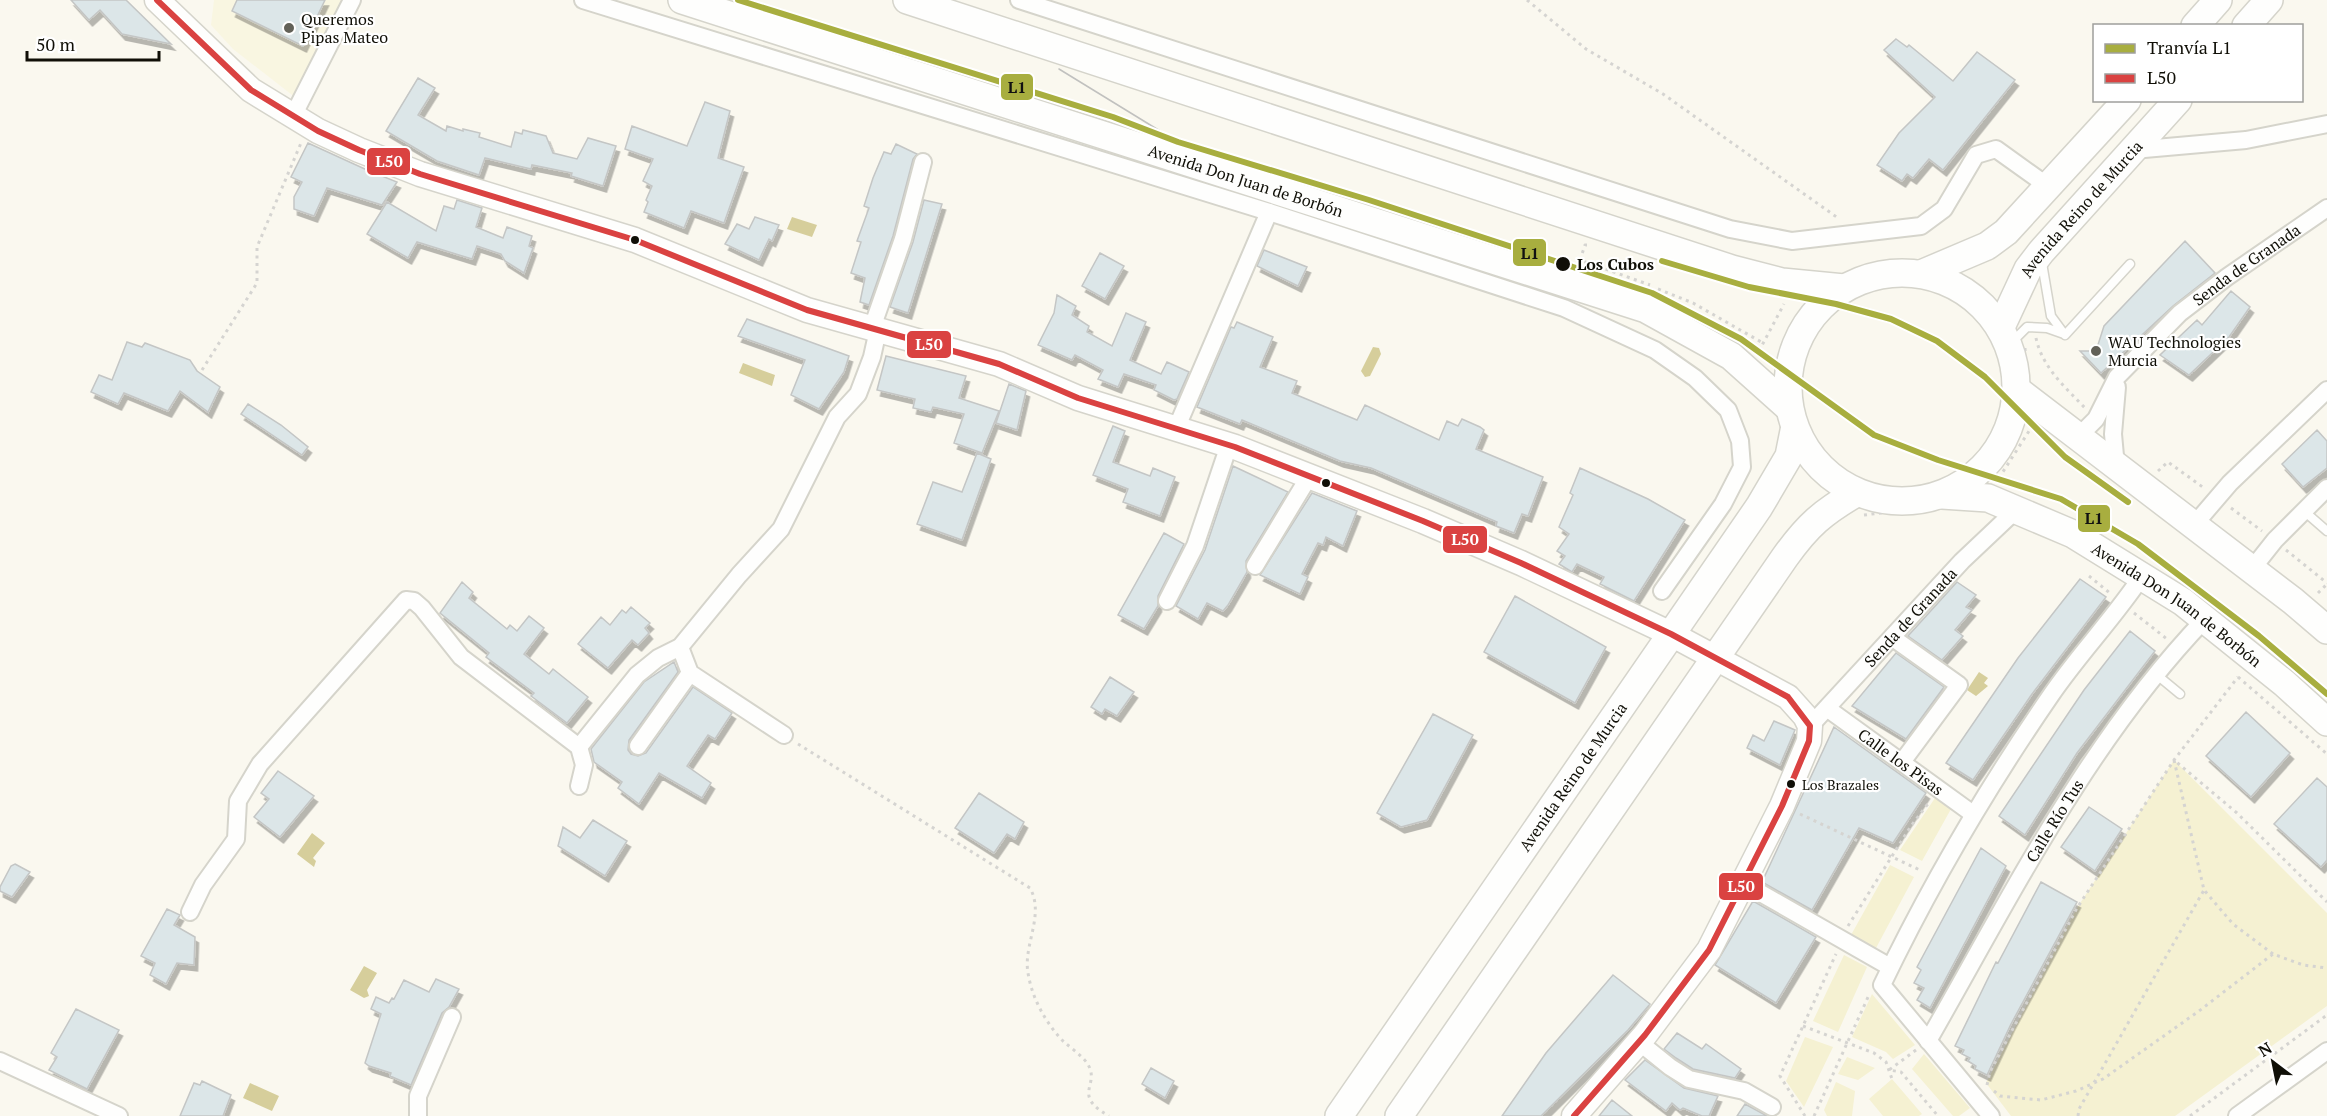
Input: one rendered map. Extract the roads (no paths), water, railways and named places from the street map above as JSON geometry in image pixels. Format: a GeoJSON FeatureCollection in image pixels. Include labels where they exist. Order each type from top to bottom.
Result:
{"type":"FeatureCollection","features":[{"type":"Feature","properties":{"kind":"main road","name":"Avenida Don Juan de Borbón"},"geometry":{"type":"LineString","coordinates":[[681,0],[1646,309],[1731,356],[1791,419],[1819,467],[1858,504]]}},
{"type":"Feature","properties":{"kind":"main road"},"geometry":{"type":"LineString","coordinates":[[907,0],[1712,263],[1784,297],[1844,288],[1894,272],[1921,274],[1944,280],[1965,291],[2011,334],[2015,367],[2028,398],[2087,427],[2116,467],[2252,569],[2327,630]]}},
{"type":"Feature","properties":{"kind":"main road"},"geometry":{"type":"LineString","coordinates":[[2197,24],[2218,0]]}},
{"type":"Feature","properties":{"kind":"main road"},"geometry":{"type":"LineString","coordinates":[[2248,24],[2269,0]]}},
{"type":"Feature","properties":{"kind":"main road"},"geometry":{"type":"LineString","coordinates":[[1921,274],[1987,246],[2006,232],[2125,102]]}},
{"type":"Feature","properties":{"kind":"main road","name":"Avenida Reino de Murcia"},"geometry":{"type":"LineString","coordinates":[[2011,334],[2028,269],[2176,102]]}},
{"type":"Feature","properties":{"kind":"main road","name":"Avenida Reino de Murcia"},"geometry":{"type":"LineString","coordinates":[[1339,1116],[1776,481],[1789,456],[1791,419],[1787,373],[1797,339],[1816,310],[1844,288]]}},
{"type":"Feature","properties":{"kind":"main road"},"geometry":{"type":"LineString","coordinates":[[1399,1116],[1807,526],[1827,510],[1858,504],[1934,501],[1972,478],[1995,454],[2011,423],[2028,398]]}},
{"type":"Feature","properties":{"kind":"main road","name":"Avenida Don Juan de Borbón"},"geometry":{"type":"LineString","coordinates":[[1934,501],[1980,497],[2073,534],[2183,602],[2284,683],[2327,723]]}},
{"type":"Feature","properties":{"kind":"street"},"geometry":{"type":"LineString","coordinates":[[157,0],[251,90],[301,120],[359,150],[420,174],[635,240],[807,310],[999,364],[1078,398],[1229,445],[1310,475],[1521,563],[1671,634],[1788,697],[1805,716],[1810,726],[1809,741],[1782,806],[1709,950],[1639,1042],[1574,1116]]}},
{"type":"Feature","properties":{"kind":"street"},"geometry":{"type":"LineString","coordinates":[[301,120],[352,0]]}},
{"type":"Feature","properties":{"kind":"street"},"geometry":{"type":"LineString","coordinates":[[583,0],[1269,212],[1564,308],[1655,350],[1695,378],[1728,410],[1740,441],[1742,466],[1723,504],[1662,591]]}},
{"type":"Feature","properties":{"kind":"street"},"geometry":{"type":"LineString","coordinates":[[1019,0],[1730,229],[1792,241],[1921,226],[1944,209],[1976,155],[1996,149],[2049,187]]}},
{"type":"Feature","properties":{"kind":"street"},"geometry":{"type":"LineString","coordinates":[[2133,150],[2246,140],[2327,124]]}},
{"type":"Feature","properties":{"kind":"street"},"geometry":{"type":"LineString","coordinates":[[579,747],[637,675],[658,658],[680,647],[739,575],[781,529],[837,417],[858,394],[872,357],[875,329],[923,162]]}},
{"type":"Feature","properties":{"kind":"street","name":"Senda de Granada"},"geometry":{"type":"LineString","coordinates":[[2087,427],[2117,377],[2180,313],[2227,277],[2327,208]]}},
{"type":"Feature","properties":{"kind":"street"},"geometry":{"type":"LineString","coordinates":[[1176,429],[1269,212]]}},
{"type":"Feature","properties":{"kind":"street"},"geometry":{"type":"LineString","coordinates":[[2116,467],[2113,434],[2117,377]]}},
{"type":"Feature","properties":{"kind":"street"},"geometry":{"type":"LineString","coordinates":[[2194,525],[2217,498],[2327,390]]}},
{"type":"Feature","properties":{"kind":"street"},"geometry":{"type":"LineString","coordinates":[[1167,601],[1195,546],[1229,445]]}},
{"type":"Feature","properties":{"kind":"street"},"geometry":{"type":"LineString","coordinates":[[1254,566],[1310,475]]}},
{"type":"Feature","properties":{"kind":"street"},"geometry":{"type":"LineString","coordinates":[[2252,569],[2275,540],[2327,488]]}},
{"type":"Feature","properties":{"kind":"street","name":"Senda de Granada"},"geometry":{"type":"LineString","coordinates":[[1810,726],[1962,561],[2016,510]]}},
{"type":"Feature","properties":{"kind":"street"},"geometry":{"type":"LineString","coordinates":[[1991,1116],[1882,986],[1909,928],[1973,814],[2052,694],[2123,604],[2142,576]]}},
{"type":"Feature","properties":{"kind":"street"},"geometry":{"type":"LineString","coordinates":[[190,912],[203,885],[236,839],[238,801],[260,764],[406,600],[422,608],[460,657],[579,747],[584,765],[579,786]]}},
{"type":"Feature","properties":{"kind":"street","name":"Calle Río Tus"},"geometry":{"type":"LineString","coordinates":[[1928,1041],[2051,825],[2125,716],[2205,619]]}},
{"type":"Feature","properties":{"kind":"street"},"geometry":{"type":"LineString","coordinates":[[1893,638],[1959,686],[1902,762]]}},
{"type":"Feature","properties":{"kind":"street"},"geometry":{"type":"LineString","coordinates":[[680,647],[690,673],[784,735]]}},
{"type":"Feature","properties":{"kind":"street"},"geometry":{"type":"LineString","coordinates":[[638,746],[690,673]]}},
{"type":"Feature","properties":{"kind":"street","name":"Calle los Pisas"},"geometry":{"type":"LineString","coordinates":[[1828,709],[1973,814]]}},
{"type":"Feature","properties":{"kind":"street"},"geometry":{"type":"LineString","coordinates":[[1743,883],[1890,967]]}},
{"type":"Feature","properties":{"kind":"street"},"geometry":{"type":"LineString","coordinates":[[418,1116],[418,1096],[452,1017]]}},
{"type":"Feature","properties":{"kind":"street"},"geometry":{"type":"LineString","coordinates":[[1639,1042],[1689,1079],[1744,1091],[1772,1107]]}},
{"type":"Feature","properties":{"kind":"street"},"geometry":{"type":"LineString","coordinates":[[2236,1116],[2327,1051]]}},
{"type":"Feature","properties":{"kind":"street"},"geometry":{"type":"LineString","coordinates":[[0,1061],[119,1116]]}},
{"type":"Feature","properties":{"kind":"lane"},"geometry":{"type":"LineString","coordinates":[[2041,252],[2047,305],[2051,316],[2065,334]]}},
{"type":"Feature","properties":{"kind":"lane"},"geometry":{"type":"LineString","coordinates":[[2065,334],[2130,264]]}},
{"type":"Feature","properties":{"kind":"lane"},"geometry":{"type":"LineString","coordinates":[[2011,334],[2037,327],[2065,334]]}},
{"type":"Feature","properties":{"kind":"lane"},"geometry":{"type":"LineString","coordinates":[[2304,511],[2327,531]]}},
{"type":"Feature","properties":{"kind":"lane"},"geometry":{"type":"LineString","coordinates":[[2157,675],[2180,694]]}},
{"type":"Feature","properties":{"kind":"tram line","name":"L1"},"geometry":{"type":"LineString","coordinates":[[738,0],[1113,117],[1178,142],[1369,200],[1652,293],[1741,339],[1874,435],[1938,460],[2061,499],[2138,544],[2259,636],[2327,694]]}},
{"type":"Feature","properties":{"kind":"tram line"},"geometry":{"type":"LineString","coordinates":[[1059,69],[1178,142]]}},
{"type":"Feature","properties":{"kind":"tram line","name":"L1"},"geometry":{"type":"LineString","coordinates":[[1662,261],[1749,287],[1836,304],[1891,319],[1937,341],[1985,377],[2065,457],[2128,502]]}},
{"type":"Feature","properties":{"kind":"place","name":"Queremos Pipas Mateo"},"geometry":{"type":"Point","coordinates":[289,28]}},
{"type":"Feature","properties":{"kind":"place","name":"Los Cubos"},"geometry":{"type":"Point","coordinates":[1563,264]}},
{"type":"Feature","properties":{"kind":"place","name":"WAU Technologies Murcia"},"geometry":{"type":"Point","coordinates":[2096,351]}},
{"type":"Feature","properties":{"kind":"place","name":"Los Brazales"},"geometry":{"type":"Point","coordinates":[1791,784]}}]}
